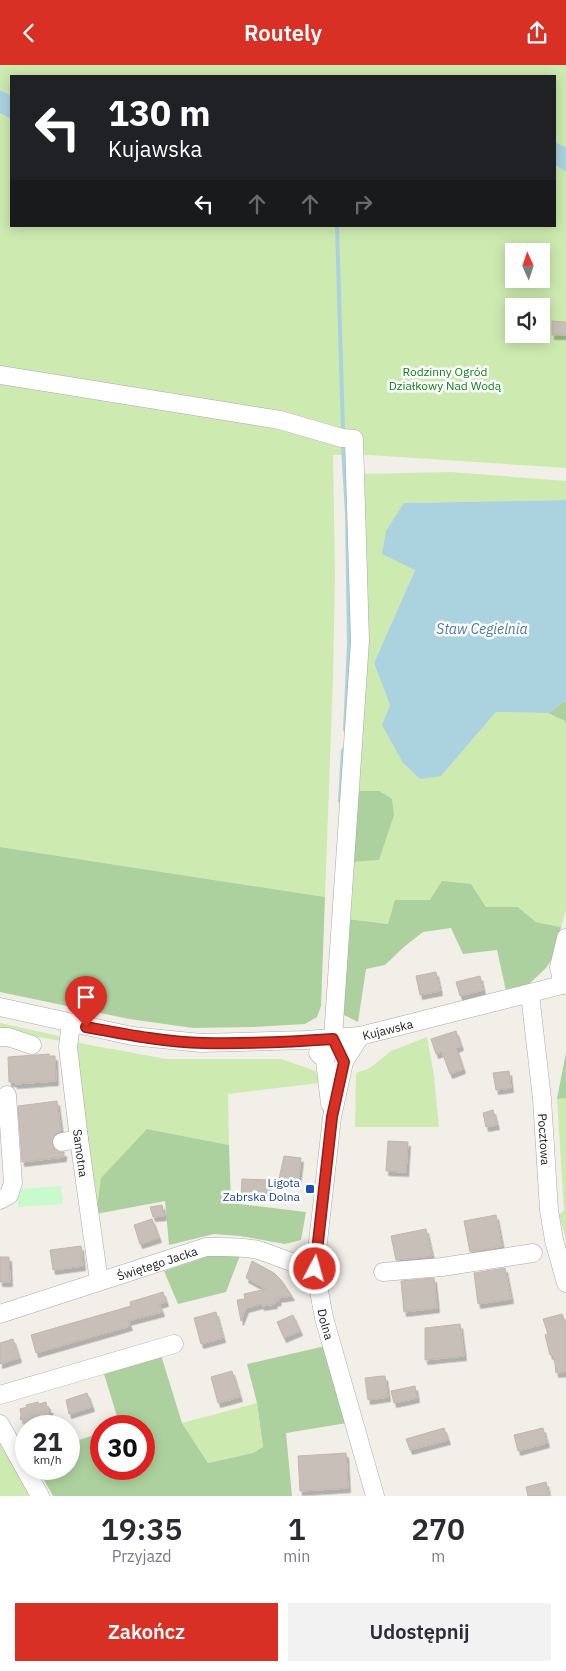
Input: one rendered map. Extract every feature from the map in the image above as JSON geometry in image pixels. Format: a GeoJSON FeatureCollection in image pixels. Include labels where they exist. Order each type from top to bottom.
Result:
{"type":"FeatureCollection","features":[{"type":"Feature","properties":{"kind":"street"},"geometry":{"type":"LineString","coordinates":[[0,375],[280,419],[342,438],[354,439],[360,641],[333,1039],[344,1062]]}},
{"type":"Feature","properties":{"kind":"street"},"geometry":{"type":"LineString","coordinates":[[564,985],[559,967],[566,938]]}},
{"type":"Feature","properties":{"kind":"street","name":"Kujawska"},"geometry":{"type":"LineString","coordinates":[[0,1007],[70,1024],[132,1036],[202,1043],[306,1041],[360,1036],[564,985]]}},
{"type":"Feature","properties":{"kind":"street","name":"Pocztowa"},"geometry":{"type":"LineString","coordinates":[[530,994],[542,1099],[549,1210],[554,1240],[566,1283]]}},
{"type":"Feature","properties":{"kind":"street","name":"Samotna"},"geometry":{"type":"LineString","coordinates":[[70,1024],[68,1047],[71,1141],[99,1281]]}},
{"type":"Feature","properties":{"kind":"street","name":"Dolna"},"geometry":{"type":"LineString","coordinates":[[360,1036],[344,1062],[332,1117],[315,1269],[324,1318],[375,1496]]}},
{"type":"Feature","properties":{"kind":"street"},"geometry":{"type":"LineString","coordinates":[[0,1037],[8,1037],[32,1045]]}},
{"type":"Feature","properties":{"kind":"street","name":"Dolna"},"geometry":{"type":"LineString","coordinates":[[332,1117],[325,1060],[333,1039]]}},
{"type":"Feature","properties":{"kind":"street"},"geometry":{"type":"LineString","coordinates":[[306,1041],[325,1060]]}},
{"type":"Feature","properties":{"kind":"street"},"geometry":{"type":"LineString","coordinates":[[0,1200],[10,1195],[13,1183],[7,1095]]}},
{"type":"Feature","properties":{"kind":"street","name":"Świętego Jacka"},"geometry":{"type":"LineString","coordinates":[[0,1314],[206,1247],[237,1246],[259,1250],[288,1262],[315,1269]]}},
{"type":"Feature","properties":{"kind":"street"},"geometry":{"type":"LineString","coordinates":[[383,1272],[442,1267],[533,1253]]}},
{"type":"Feature","properties":{"kind":"street"},"geometry":{"type":"LineString","coordinates":[[0,1395],[174,1345]]}},
{"type":"Feature","properties":{"kind":"street"},"geometry":{"type":"LineString","coordinates":[[0,1424],[40,1496]]}},
{"type":"Feature","properties":{"kind":"green space"},"geometry":{"type":"Polygon","coordinates":[[[0,65],[566,65],[566,147],[556,142],[556,75],[10,75],[10,95],[0,90],[0,65]]]}},
{"type":"Feature","properties":{"kind":"green space","name":"Rodzinny Ogród Działkowy Nad Wodą"},"geometry":{"type":"Polygon","coordinates":[[[0,113],[10,118],[10,227],[556,227],[556,166],[566,172],[566,468],[368,455],[333,455],[335,574],[325,897],[0,847],[0,384],[202,415],[295,433],[317,440],[319,422],[0,369],[0,113]]]}},
{"type":"Feature","properties":{"kind":"green space"},"geometry":{"type":"Polygon","coordinates":[[[451,472],[566,481],[566,500],[404,503],[415,570],[374,663],[390,705],[441,776],[496,712],[548,713],[566,721],[566,910],[561,927],[536,922],[518,907],[486,907],[471,884],[430,900],[389,924],[348,919],[355,791],[362,474],[451,472]]]}},
{"type":"Feature","properties":{"kind":"green space"},"geometry":{"type":"Polygon","coordinates":[[[566,700],[566,724],[565,721],[548,713],[566,700]]]}},
{"type":"Feature","properties":{"kind":"green space"},"geometry":{"type":"Polygon","coordinates":[[[355,791],[379,791],[392,799],[394,815],[379,860],[350,862],[355,791]]]}},
{"type":"Feature","properties":{"kind":"green space"},"geometry":{"type":"Polygon","coordinates":[[[0,847],[325,897],[321,1006],[317,1017],[305,1024],[193,1028],[129,1019],[0,992],[0,847]]]}},
{"type":"Feature","properties":{"kind":"green space"},"geometry":{"type":"Polygon","coordinates":[[[442,881],[471,884],[486,907],[518,907],[536,922],[561,927],[555,954],[546,968],[529,984],[506,991],[497,950],[463,954],[451,928],[423,932],[385,965],[366,969],[358,1022],[344,1015],[343,1002],[348,919],[388,924],[395,900],[430,900],[442,881]]]}},
{"type":"Feature","properties":{"kind":"green space"},"geometry":{"type":"Polygon","coordinates":[[[0,1023],[59,1036],[60,1041],[0,1030],[0,1023]]]}},
{"type":"Feature","properties":{"kind":"green space"},"geometry":{"type":"Polygon","coordinates":[[[427,1037],[434,1076],[439,1127],[355,1127],[356,1073],[370,1068],[391,1051],[427,1037]]]}},
{"type":"Feature","properties":{"kind":"green space"},"geometry":{"type":"Polygon","coordinates":[[[74,1042],[166,1059],[281,1059],[316,1071],[319,1083],[228,1094],[229,1145],[147,1129],[96,1214],[74,1042]]]}},
{"type":"Feature","properties":{"kind":"green space"},"geometry":{"type":"Polygon","coordinates":[[[566,1052],[566,1098],[557,1099],[566,1052]]]}},
{"type":"Feature","properties":{"kind":"green space"},"geometry":{"type":"Polygon","coordinates":[[[566,1098],[566,1239],[559,1215],[564,1210],[557,1099],[566,1098]]]}},
{"type":"Feature","properties":{"kind":"green space"},"geometry":{"type":"Polygon","coordinates":[[[147,1129],[229,1145],[231,1203],[306,1212],[301,1240],[285,1244],[240,1236],[214,1234],[169,1245],[165,1201],[96,1214],[101,1178],[147,1129]]]}},
{"type":"Feature","properties":{"kind":"green space"},"geometry":{"type":"Polygon","coordinates":[[[61,1186],[63,1204],[18,1207],[18,1189],[61,1186]]]}},
{"type":"Feature","properties":{"kind":"green space"},"geometry":{"type":"Polygon","coordinates":[[[241,1253],[226,1292],[178,1304],[164,1271],[209,1256],[241,1253]]]}},
{"type":"Feature","properties":{"kind":"green space"},"geometry":{"type":"Polygon","coordinates":[[[325,1346],[347,1423],[286,1433],[292,1496],[53,1496],[44,1480],[80,1480],[80,1440],[90,1436],[90,1480],[155,1480],[155,1415],[117,1415],[104,1374],[161,1355],[182,1423],[208,1463],[253,1453],[263,1447],[257,1403],[247,1364],[325,1346]]]}},
{"type":"Feature","properties":{"kind":"green space"},"geometry":{"type":"Polygon","coordinates":[[[257,1403],[263,1448],[253,1453],[208,1463],[182,1423],[257,1403]]]}},
{"type":"Feature","properties":{"kind":"green space"},"geometry":{"type":"Polygon","coordinates":[[[0,1436],[15,1463],[15,1480],[24,1480],[33,1496],[0,1496],[0,1436]]]}},
{"type":"Feature","properties":{"kind":"water"},"geometry":{"type":"Polygon","coordinates":[[[0,90],[10,95],[10,118],[0,113],[0,90]]]}},
{"type":"Feature","properties":{"kind":"water"},"geometry":{"type":"Polygon","coordinates":[[[556,142],[566,147],[566,172],[556,166],[556,142]]]}},
{"type":"Feature","properties":{"kind":"water","name":"Staw Cegielnia"},"geometry":{"type":"Polygon","coordinates":[[[566,500],[566,700],[548,713],[496,712],[441,776],[420,779],[403,763],[382,725],[390,705],[374,663],[415,570],[382,554],[386,531],[404,503],[566,500]]]}},
{"type":"Feature","properties":{"kind":"building"},"geometry":{"type":"Polygon","coordinates":[[[552,321],[566,322],[566,335],[552,335],[552,321]]]}},
{"type":"Feature","properties":{"kind":"building"},"geometry":{"type":"Polygon","coordinates":[[[436,972],[440,991],[420,995],[416,976],[436,972]]]}},
{"type":"Feature","properties":{"kind":"building"},"geometry":{"type":"Polygon","coordinates":[[[480,976],[483,990],[460,996],[456,982],[480,976]]]}},
{"type":"Feature","properties":{"kind":"building"},"geometry":{"type":"Polygon","coordinates":[[[456,1031],[461,1046],[456,1048],[463,1069],[450,1074],[442,1052],[436,1054],[431,1039],[456,1031]]]}},
{"type":"Feature","properties":{"kind":"building"},"geometry":{"type":"Polygon","coordinates":[[[49,1054],[49,1056],[55,1056],[56,1081],[15,1084],[14,1082],[9,1082],[8,1057],[49,1054]]]}},
{"type":"Feature","properties":{"kind":"building"},"geometry":{"type":"Polygon","coordinates":[[[509,1071],[511,1088],[496,1090],[493,1073],[509,1071]]]}},
{"type":"Feature","properties":{"kind":"building"},"geometry":{"type":"Polygon","coordinates":[[[57,1101],[61,1131],[55,1134],[52,1143],[54,1149],[64,1152],[64,1157],[22,1162],[18,1106],[57,1101]]]}},
{"type":"Feature","properties":{"kind":"building"},"geometry":{"type":"Polygon","coordinates":[[[493,1110],[497,1125],[486,1127],[483,1113],[493,1110]]]}},
{"type":"Feature","properties":{"kind":"building"},"geometry":{"type":"Polygon","coordinates":[[[388,1141],[408,1142],[406,1172],[386,1171],[388,1141]]]}},
{"type":"Feature","properties":{"kind":"building"},"geometry":{"type":"Polygon","coordinates":[[[284,1156],[301,1158],[298,1182],[279,1179],[284,1156]]]}},
{"type":"Feature","properties":{"kind":"building"},"geometry":{"type":"Polygon","coordinates":[[[242,1179],[269,1180],[269,1197],[241,1196],[242,1179]]]}},
{"type":"Feature","properties":{"kind":"building"},"geometry":{"type":"Polygon","coordinates":[[[162,1205],[164,1216],[153,1217],[150,1207],[162,1205]]]}},
{"type":"Feature","properties":{"kind":"building"},"geometry":{"type":"Polygon","coordinates":[[[496,1215],[502,1246],[470,1252],[464,1221],[496,1215]]]}},
{"type":"Feature","properties":{"kind":"building"},"geometry":{"type":"Polygon","coordinates":[[[152,1219],[159,1238],[140,1244],[134,1225],[152,1219]]]}},
{"type":"Feature","properties":{"kind":"building"},"geometry":{"type":"Polygon","coordinates":[[[426,1229],[432,1256],[396,1260],[391,1236],[426,1229]]]}},
{"type":"Feature","properties":{"kind":"building"},"geometry":{"type":"Polygon","coordinates":[[[81,1246],[83,1266],[53,1270],[50,1250],[81,1246]]]}},
{"type":"Feature","properties":{"kind":"building"},"geometry":{"type":"Polygon","coordinates":[[[0,1257],[9,1257],[10,1282],[0,1282],[0,1257]]]}},
{"type":"Feature","properties":{"kind":"building"},"geometry":{"type":"Polygon","coordinates":[[[252,1261],[274,1273],[292,1296],[278,1298],[279,1301],[274,1302],[275,1304],[262,1306],[261,1304],[246,1308],[241,1321],[237,1300],[245,1299],[244,1294],[266,1289],[246,1278],[252,1261]]]}},
{"type":"Feature","properties":{"kind":"building"},"geometry":{"type":"Polygon","coordinates":[[[505,1268],[511,1299],[478,1304],[474,1273],[505,1268]]]}},
{"type":"Feature","properties":{"kind":"building"},"geometry":{"type":"Polygon","coordinates":[[[434,1278],[437,1308],[404,1312],[401,1281],[434,1278]]]}},
{"type":"Feature","properties":{"kind":"building"},"geometry":{"type":"Polygon","coordinates":[[[163,1292],[166,1302],[159,1304],[162,1312],[128,1321],[130,1326],[36,1353],[31,1335],[131,1306],[130,1302],[163,1292]]]}},
{"type":"Feature","properties":{"kind":"building"},"geometry":{"type":"Polygon","coordinates":[[[216,1312],[223,1338],[201,1344],[194,1318],[216,1312]]]}},
{"type":"Feature","properties":{"kind":"building"},"geometry":{"type":"Polygon","coordinates":[[[562,1314],[566,1325],[566,1372],[556,1373],[554,1355],[550,1355],[545,1335],[548,1334],[543,1319],[562,1314]]]}},
{"type":"Feature","properties":{"kind":"building"},"geometry":{"type":"Polygon","coordinates":[[[293,1315],[300,1331],[284,1338],[277,1322],[293,1315]]]}},
{"type":"Feature","properties":{"kind":"building"},"geometry":{"type":"Polygon","coordinates":[[[460,1324],[464,1356],[425,1360],[425,1328],[460,1324]]]}},
{"type":"Feature","properties":{"kind":"building"},"geometry":{"type":"Polygon","coordinates":[[[13,1339],[19,1358],[0,1364],[0,1343],[13,1339]]]}},
{"type":"Feature","properties":{"kind":"building"},"geometry":{"type":"Polygon","coordinates":[[[232,1371],[240,1397],[218,1403],[211,1377],[232,1371]]]}},
{"type":"Feature","properties":{"kind":"building"},"geometry":{"type":"Polygon","coordinates":[[[385,1376],[388,1397],[368,1400],[365,1378],[385,1376]]]}},
{"type":"Feature","properties":{"kind":"building"},"geometry":{"type":"Polygon","coordinates":[[[415,1386],[417,1398],[394,1403],[391,1391],[415,1386]]]}},
{"type":"Feature","properties":{"kind":"building"},"geometry":{"type":"Polygon","coordinates":[[[87,1393],[92,1407],[69,1414],[66,1400],[87,1393]]]}},
{"type":"Feature","properties":{"kind":"building"},"geometry":{"type":"Polygon","coordinates":[[[46,1402],[47,1407],[51,1410],[50,1415],[21,1415],[20,1409],[27,1407],[26,1405],[46,1402]]]}},
{"type":"Feature","properties":{"kind":"building"},"geometry":{"type":"Polygon","coordinates":[[[444,1428],[448,1440],[410,1450],[406,1439],[444,1428]]]}},
{"type":"Feature","properties":{"kind":"building"},"geometry":{"type":"Polygon","coordinates":[[[543,1428],[547,1443],[518,1451],[514,1435],[543,1428]]]}},
{"type":"Feature","properties":{"kind":"building"},"geometry":{"type":"Polygon","coordinates":[[[346,1453],[348,1488],[300,1491],[298,1456],[346,1453]]]}},
{"type":"Feature","properties":{"kind":"building"},"geometry":{"type":"Polygon","coordinates":[[[546,1482],[549,1496],[528,1496],[526,1487],[546,1482]]]}},
{"type":"Feature","properties":{"kind":"waterway"},"geometry":{"type":"LineString","coordinates":[[337,227],[343,431]]}},
{"type":"Feature","properties":{"kind":"waterway"},"geometry":{"type":"LineString","coordinates":[[343,447],[347,513],[349,644],[345,730]]}},
{"type":"Feature","properties":{"kind":"waterway"},"geometry":{"type":"LineString","coordinates":[[340,801],[343,750]]}},
{"type":"Feature","properties":{"kind":"place","name":"Ligota Zabrska Dolna"},"geometry":{"type":"Point","coordinates":[310,1189]}},
{"type":"Feature","properties":{"kind":"route"},"geometry":{"type":"LineString","coordinates":[[86,1027],[132,1036],[202,1043],[333,1039],[344,1062],[332,1117],[315,1269]]}}]}
